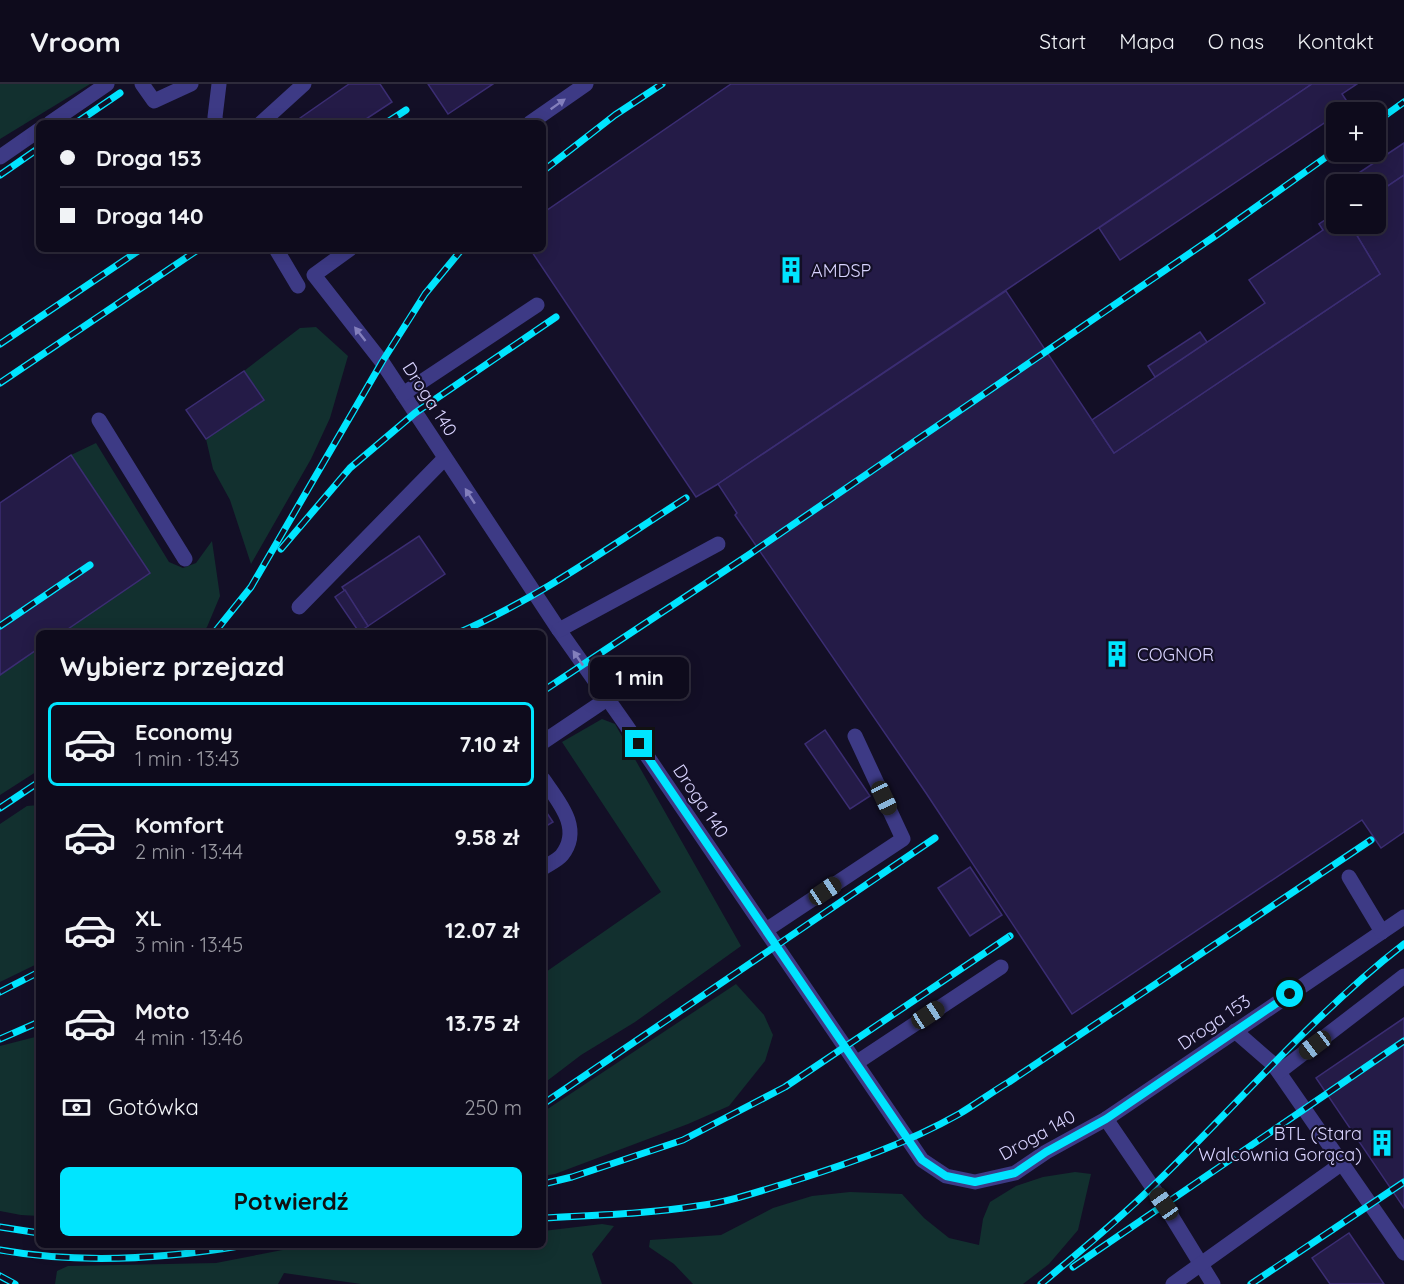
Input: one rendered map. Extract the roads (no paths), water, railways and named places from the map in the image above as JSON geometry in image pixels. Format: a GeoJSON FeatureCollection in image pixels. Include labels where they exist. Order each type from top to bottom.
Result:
{"type":"FeatureCollection","features":[{"type":"Feature","properties":{"kind":"lane"},"geometry":{"type":"LineString","coordinates":[[54,120],[107,84]]}},
{"type":"Feature","properties":{"kind":"lane"},"geometry":{"type":"LineString","coordinates":[[142,84],[154,100],[191,84]]}},
{"type":"Feature","properties":{"kind":"lane"},"geometry":{"type":"LineString","coordinates":[[215,120],[219,84]]}},
{"type":"Feature","properties":{"kind":"lane"},"geometry":{"type":"LineString","coordinates":[[264,120],[304,84]]}},
{"type":"Feature","properties":{"kind":"lane"},"geometry":{"type":"LineString","coordinates":[[534,120],[586,84]]}},
{"type":"Feature","properties":{"kind":"lane"},"geometry":{"type":"LineString","coordinates":[[0,157],[36,132]]}},
{"type":"Feature","properties":{"kind":"lane"},"geometry":{"type":"LineString","coordinates":[[278,252],[297,286]]}},
{"type":"Feature","properties":{"kind":"lane","name":"Droga 140"},"geometry":{"type":"LineString","coordinates":[[347,252],[314,275],[382,362],[559,630],[922,1160],[946,1176],[975,1182],[1015,1173],[1046,1152],[1106,1119]]}},
{"type":"Feature","properties":{"kind":"lane"},"geometry":{"type":"LineString","coordinates":[[403,394],[537,305]]}},
{"type":"Feature","properties":{"kind":"lane"},"geometry":{"type":"LineString","coordinates":[[99,420],[185,559]]}},
{"type":"Feature","properties":{"kind":"lane"},"geometry":{"type":"LineString","coordinates":[[299,607],[445,458]]}},
{"type":"Feature","properties":{"kind":"lane"},"geometry":{"type":"LineString","coordinates":[[559,630],[718,544]]}},
{"type":"Feature","properties":{"kind":"lane"},"geometry":{"type":"LineString","coordinates":[[546,740],[607,699]]}},
{"type":"Feature","properties":{"kind":"lane"},"geometry":{"type":"LineString","coordinates":[[766,930],[903,839],[855,736]]}},
{"type":"Feature","properties":{"kind":"lane"},"geometry":{"type":"LineString","coordinates":[[546,783],[565,810],[570,834],[562,856],[546,866]]}},
{"type":"Feature","properties":{"kind":"lane"},"geometry":{"type":"LineString","coordinates":[[1349,877],[1382,932]]}},
{"type":"Feature","properties":{"kind":"lane","name":"Droga 153"},"geometry":{"type":"LineString","coordinates":[[1106,1119],[1404,917]]}},
{"type":"Feature","properties":{"kind":"lane"},"geometry":{"type":"LineString","coordinates":[[856,1063],[1001,967]]}},
{"type":"Feature","properties":{"kind":"lane"},"geometry":{"type":"LineString","coordinates":[[1279,1072],[1404,976]]}},
{"type":"Feature","properties":{"kind":"lane"},"geometry":{"type":"LineString","coordinates":[[1235,1031],[1273,1064],[1404,1253]]}},
{"type":"Feature","properties":{"kind":"lane"},"geometry":{"type":"LineString","coordinates":[[1106,1119],[1213,1284]]}},
{"type":"Feature","properties":{"kind":"lane"},"geometry":{"type":"LineString","coordinates":[[1173,1284],[1341,1164]]}},
{"type":"Feature","properties":{"kind":"railway"},"geometry":{"type":"LineString","coordinates":[[546,169],[615,115],[662,84]]}},
{"type":"Feature","properties":{"kind":"railway"},"geometry":{"type":"LineString","coordinates":[[80,120],[120,93]]}},
{"type":"Feature","properties":{"kind":"railway"},"geometry":{"type":"LineString","coordinates":[[1386,115],[1404,102]]}},
{"type":"Feature","properties":{"kind":"railway"},"geometry":{"type":"LineString","coordinates":[[391,120],[406,110]]}},
{"type":"Feature","properties":{"kind":"railway"},"geometry":{"type":"LineString","coordinates":[[0,175],[36,150]]}},
{"type":"Feature","properties":{"kind":"railway"},"geometry":{"type":"LineString","coordinates":[[546,689],[747,556],[1218,234],[1326,157]]}},
{"type":"Feature","properties":{"kind":"railway"},"geometry":{"type":"LineString","coordinates":[[0,344],[137,252]]}},
{"type":"Feature","properties":{"kind":"railway"},"geometry":{"type":"LineString","coordinates":[[0,383],[195,252]]}},
{"type":"Feature","properties":{"kind":"railway"},"geometry":{"type":"LineString","coordinates":[[216,630],[251,587],[382,362],[425,294],[460,252]]}},
{"type":"Feature","properties":{"kind":"railway"},"geometry":{"type":"LineString","coordinates":[[281,549],[350,468],[415,413],[556,317]]}},
{"type":"Feature","properties":{"kind":"railway"},"geometry":{"type":"LineString","coordinates":[[464,630],[546,587],[686,498]]}},
{"type":"Feature","properties":{"kind":"railway"},"geometry":{"type":"LineString","coordinates":[[0,626],[90,565]]}},
{"type":"Feature","properties":{"kind":"railway"},"geometry":{"type":"LineString","coordinates":[[0,808],[36,784]]}},
{"type":"Feature","properties":{"kind":"railway"},"geometry":{"type":"LineString","coordinates":[[546,1102],[935,838]]}},
{"type":"Feature","properties":{"kind":"railway"},"geometry":{"type":"LineString","coordinates":[[546,1218],[659,1211],[721,1202],[833,1168],[918,1135],[959,1114],[1009,1082],[1371,840]]}},
{"type":"Feature","properties":{"kind":"railway"},"geometry":{"type":"LineString","coordinates":[[546,1183],[572,1177],[683,1140],[785,1087],[1010,936]]}},
{"type":"Feature","properties":{"kind":"railway"},"geometry":{"type":"LineString","coordinates":[[1041,1284],[1138,1201],[1305,1031],[1404,944]]}},
{"type":"Feature","properties":{"kind":"railway"},"geometry":{"type":"LineString","coordinates":[[0,992],[36,974]]}},
{"type":"Feature","properties":{"kind":"railway"},"geometry":{"type":"LineString","coordinates":[[0,1039],[36,1023]]}},
{"type":"Feature","properties":{"kind":"railway"},"geometry":{"type":"LineString","coordinates":[[1073,1267],[1404,1041]]}},
{"type":"Feature","properties":{"kind":"railway"},"geometry":{"type":"LineString","coordinates":[[1251,1284],[1404,1182]]}},
{"type":"Feature","properties":{"kind":"railway"},"geometry":{"type":"LineString","coordinates":[[0,1227],[36,1233]]}},
{"type":"Feature","properties":{"kind":"railway"},"geometry":{"type":"LineString","coordinates":[[0,1250],[60,1257],[122,1258],[184,1254],[227,1248]]}},
{"type":"Feature","properties":{"kind":"railway"},"geometry":{"type":"LineString","coordinates":[[0,1276],[15,1284]]}},
{"type":"Feature","properties":{"kind":"place","name":"AMDSP"},"geometry":{"type":"Point","coordinates":[791,270]}},
{"type":"Feature","properties":{"kind":"place","name":"COGNOR"},"geometry":{"type":"Point","coordinates":[1117,654]}},
{"type":"Feature","properties":{"kind":"place","name":"BTL (Stara Walcownia Gorąca)"},"geometry":{"type":"Point","coordinates":[1382,1143]}}]}
